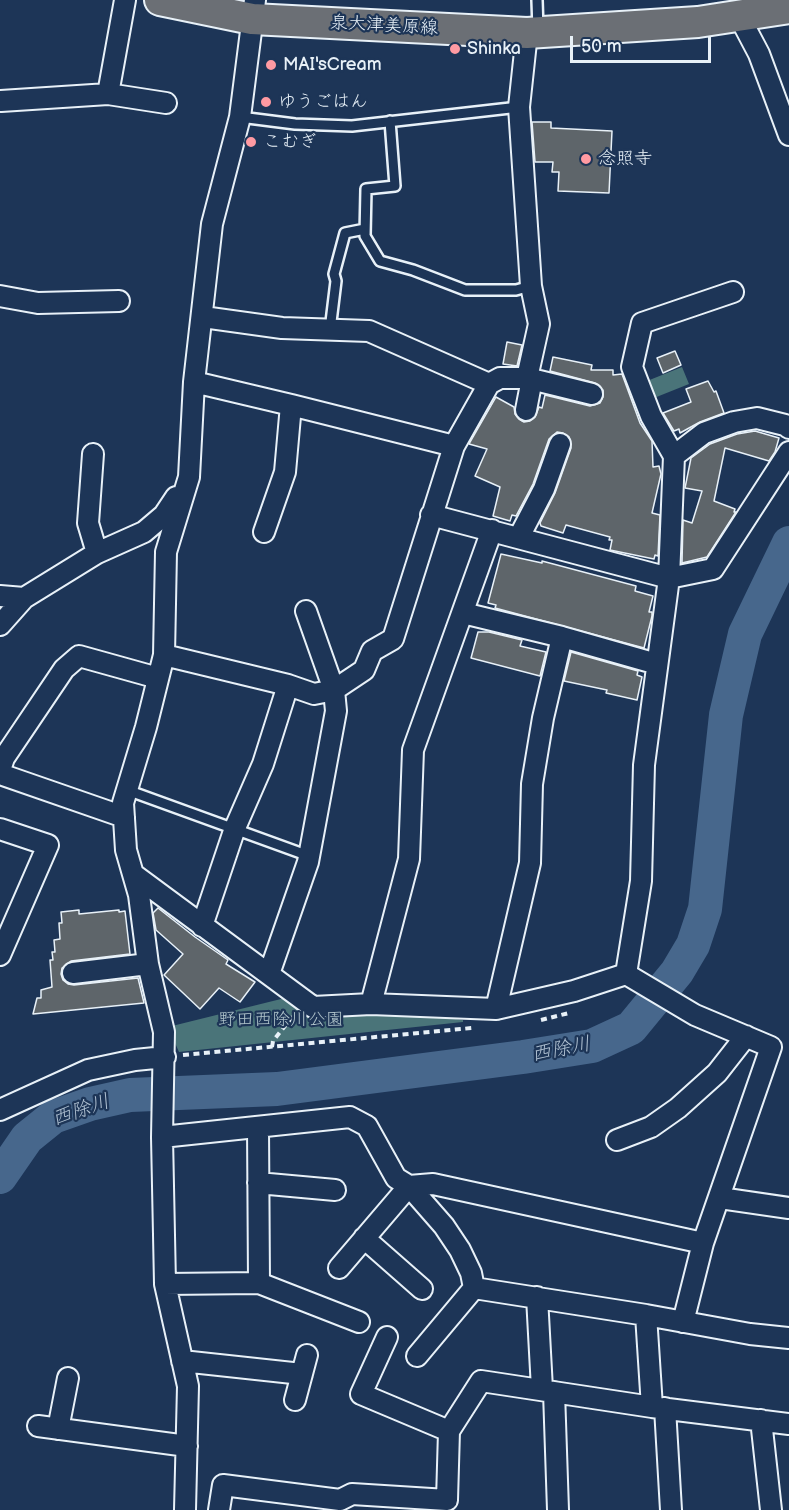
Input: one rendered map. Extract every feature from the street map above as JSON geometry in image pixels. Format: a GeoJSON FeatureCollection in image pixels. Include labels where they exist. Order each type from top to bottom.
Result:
{"type":"FeatureCollection","features":[{"type":"Feature","properties":{"kind":"main road","name":"泉大津美原線"},"geometry":{"type":"LineString","coordinates":[[160,0],[254,10],[533,32],[698,22],[789,8]]}},
{"type":"Feature","properties":{"kind":"street"},"geometry":{"type":"LineString","coordinates":[[108,94],[126,0]]}},
{"type":"Feature","properties":{"kind":"street"},"geometry":{"type":"LineString","coordinates":[[185,1510],[189,1386],[165,1284],[162,1130],[164,1032],[147,964],[139,895],[126,850],[123,803],[146,727],[164,654],[166,552],[189,477],[194,382],[212,224],[240,117],[254,10]]}},
{"type":"Feature","properties":{"kind":"street"},"geometry":{"type":"LineString","coordinates":[[745,16],[789,135]]}},
{"type":"Feature","properties":{"kind":"street"},"geometry":{"type":"LineString","coordinates":[[526,410],[539,324],[531,286],[519,107],[533,32]]}},
{"type":"Feature","properties":{"kind":"street"},"geometry":{"type":"LineString","coordinates":[[1,101],[108,94],[166,103]]}},
{"type":"Feature","properties":{"kind":"street"},"geometry":{"type":"LineString","coordinates":[[629,976],[641,881],[644,765],[669,578],[674,456],[651,416],[632,367],[642,323],[733,292]]}},
{"type":"Feature","properties":{"kind":"street"},"geometry":{"type":"LineString","coordinates":[[0,296],[38,303],[119,301]]}},
{"type":"Feature","properties":{"kind":"street"},"geometry":{"type":"LineString","coordinates":[[203,317],[282,328],[369,331],[489,384]]}},
{"type":"Feature","properties":{"kind":"street"},"geometry":{"type":"LineString","coordinates":[[164,654],[288,685],[314,694],[334,690],[364,670],[372,651],[393,639],[454,447],[489,384],[500,378],[530,378],[592,394]]}},
{"type":"Feature","properties":{"kind":"street"},"geometry":{"type":"LineString","coordinates":[[194,382],[454,447]]}},
{"type":"Feature","properties":{"kind":"street"},"geometry":{"type":"LineString","coordinates":[[264,532],[285,472],[291,405]]}},
{"type":"Feature","properties":{"kind":"street"},"geometry":{"type":"LineString","coordinates":[[674,456],[704,433],[735,422],[757,418],[789,428]]}},
{"type":"Feature","properties":{"kind":"street"},"geometry":{"type":"LineString","coordinates":[[519,537],[544,489],[560,444]]}},
{"type":"Feature","properties":{"kind":"street"},"geometry":{"type":"LineString","coordinates":[[431,515],[669,578],[712,569],[789,452]]}},
{"type":"Feature","properties":{"kind":"street"},"geometry":{"type":"LineString","coordinates":[[93,454],[88,523],[97,553]]}},
{"type":"Feature","properties":{"kind":"street"},"geometry":{"type":"LineString","coordinates":[[0,625],[24,598],[97,553],[144,532],[164,515],[189,477]]}},
{"type":"Feature","properties":{"kind":"street"},"geometry":{"type":"LineString","coordinates":[[371,1004],[409,859],[413,750],[492,530]]}},
{"type":"Feature","properties":{"kind":"street"},"geometry":{"type":"LineString","coordinates":[[144,532],[166,552]]}},
{"type":"Feature","properties":{"kind":"street"},"geometry":{"type":"LineString","coordinates":[[0,596],[24,598]]}},
{"type":"Feature","properties":{"kind":"street"},"geometry":{"type":"LineString","coordinates":[[269,974],[309,856],[336,711],[334,690],[306,611]]}},
{"type":"Feature","properties":{"kind":"street"},"geometry":{"type":"LineString","coordinates":[[463,613],[562,637],[657,664]]}},
{"type":"Feature","properties":{"kind":"street"},"geometry":{"type":"LineString","coordinates":[[496,1009],[530,863],[532,784],[543,718],[562,637]]}},
{"type":"Feature","properties":{"kind":"street"},"geometry":{"type":"LineString","coordinates":[[124,817],[0,772],[4,758],[64,669],[79,656],[158,678]]}},
{"type":"Feature","properties":{"kind":"street"},"geometry":{"type":"LineString","coordinates":[[202,926],[235,828],[263,764],[288,685]]}},
{"type":"Feature","properties":{"kind":"street"},"geometry":{"type":"LineString","coordinates":[[0,829],[48,845],[0,955]]}},
{"type":"Feature","properties":{"kind":"street"},"geometry":{"type":"LineString","coordinates":[[133,874],[314,1007],[371,1004],[496,1009],[629,976],[695,1015],[780,1047],[704,1243],[683,1322]]}},
{"type":"Feature","properties":{"kind":"street"},"geometry":{"type":"LineString","coordinates":[[73,974],[147,964]]}},
{"type":"Feature","properties":{"kind":"street"},"geometry":{"type":"LineString","coordinates":[[617,1140],[651,1127],[678,1108],[717,1073],[746,1036]]}},
{"type":"Feature","properties":{"kind":"street"},"geometry":{"type":"LineString","coordinates":[[0,1110],[88,1070],[135,1060],[164,1065]]}},
{"type":"Feature","properties":{"kind":"street"},"geometry":{"type":"LineString","coordinates":[[162,1130],[258,1127],[350,1117],[367,1126],[396,1178],[409,1186],[444,1226],[460,1250],[471,1273],[474,1288]]}},
{"type":"Feature","properties":{"kind":"street"},"geometry":{"type":"LineString","coordinates":[[258,1127],[259,1283]]}},
{"type":"Feature","properties":{"kind":"street"},"geometry":{"type":"LineString","coordinates":[[258,1183],[335,1190]]}},
{"type":"Feature","properties":{"kind":"street"},"geometry":{"type":"LineString","coordinates":[[339,1268],[409,1186],[433,1184],[704,1243]]}},
{"type":"Feature","properties":{"kind":"street"},"geometry":{"type":"LineString","coordinates":[[720,1198],[789,1208]]}},
{"type":"Feature","properties":{"kind":"street"},"geometry":{"type":"LineString","coordinates":[[364,1238],[422,1289]]}},
{"type":"Feature","properties":{"kind":"street"},"geometry":{"type":"LineString","coordinates":[[165,1284],[259,1283],[359,1322]]}},
{"type":"Feature","properties":{"kind":"street"},"geometry":{"type":"LineString","coordinates":[[474,1288],[750,1334],[789,1338]]}},
{"type":"Feature","properties":{"kind":"street"},"geometry":{"type":"LineString","coordinates":[[417,1356],[474,1288]]}},
{"type":"Feature","properties":{"kind":"street"},"geometry":{"type":"LineString","coordinates":[[537,1297],[548,1390],[558,1510]]}},
{"type":"Feature","properties":{"kind":"street"},"geometry":{"type":"LineString","coordinates":[[646,1315],[671,1510]]}},
{"type":"Feature","properties":{"kind":"street"},"geometry":{"type":"LineString","coordinates":[[387,1337],[361,1394],[449,1431]]}},
{"type":"Feature","properties":{"kind":"street"},"geometry":{"type":"LineString","coordinates":[[182,1361],[305,1365],[295,1400]]}},
{"type":"Feature","properties":{"kind":"street"},"geometry":{"type":"LineString","coordinates":[[68,1378],[48,1427],[187,1446]]}},
{"type":"Feature","properties":{"kind":"street"},"geometry":{"type":"LineString","coordinates":[[219,1510],[223,1485],[340,1505],[352,1494],[447,1505],[449,1431],[481,1380],[789,1424]]}},
{"type":"Feature","properties":{"kind":"street"},"geometry":{"type":"LineString","coordinates":[[761,1420],[771,1510]]}},
{"type":"Feature","properties":{"kind":"lane"},"geometry":{"type":"LineString","coordinates":[[533,32],[537,0]]}},
{"type":"Feature","properties":{"kind":"lane"},"geometry":{"type":"LineString","coordinates":[[240,117],[295,124],[352,126],[519,107]]}},
{"type":"Feature","properties":{"kind":"lane"},"geometry":{"type":"LineString","coordinates":[[390,121],[395,186],[366,189],[365,236],[380,261],[413,270],[465,290],[516,290],[531,286]]}},
{"type":"Feature","properties":{"kind":"lane"},"geometry":{"type":"LineString","coordinates":[[330,330],[336,281],[334,273],[345,233],[365,229]]}},
{"type":"Feature","properties":{"kind":"lane"},"geometry":{"type":"LineString","coordinates":[[127,790],[309,856]]}},
{"type":"Feature","properties":{"kind":"path"},"geometry":{"type":"LineString","coordinates":[[272,1047],[273,1041],[305,1001]]}},
{"type":"Feature","properties":{"kind":"path"},"geometry":{"type":"LineString","coordinates":[[533,1021],[562,1016],[571,1012]]}},
{"type":"Feature","properties":{"kind":"path"},"geometry":{"type":"LineString","coordinates":[[164,1065],[272,1047],[475,1028]]}},
{"type":"Feature","properties":{"kind":"green space"},"geometry":{"type":"Polygon","coordinates":[[[682,367],[689,384],[654,398],[647,381],[682,367]]]}},
{"type":"Feature","properties":{"kind":"green space","name":"野田西除川公園"},"geometry":{"type":"Polygon","coordinates":[[[285,998],[348,1012],[435,1016],[463,1020],[463,1022],[179,1052],[168,1027],[285,998]]]}},
{"type":"Feature","properties":{"kind":"building"},"geometry":{"type":"Polygon","coordinates":[[[532,122],[551,122],[551,128],[612,131],[609,193],[558,191],[559,172],[552,172],[553,162],[535,162],[532,122]]]}},
{"type":"Feature","properties":{"kind":"building"},"geometry":{"type":"Polygon","coordinates":[[[507,342],[522,345],[517,366],[503,364],[507,342]]]}},
{"type":"Feature","properties":{"kind":"building"},"geometry":{"type":"Polygon","coordinates":[[[675,351],[681,365],[663,373],[657,358],[675,351]]]}},
{"type":"Feature","properties":{"kind":"building"},"geometry":{"type":"Polygon","coordinates":[[[553,357],[592,365],[591,370],[613,370],[613,375],[622,374],[640,423],[652,441],[653,467],[659,466],[661,474],[652,513],[660,515],[658,556],[655,555],[654,559],[610,550],[612,540],[609,540],[610,537],[566,525],[563,533],[541,526],[540,523],[555,493],[571,448],[569,437],[563,433],[557,432],[549,439],[533,484],[516,516],[512,515],[510,521],[493,516],[500,487],[475,476],[487,449],[469,444],[496,397],[514,407],[515,414],[524,422],[530,421],[535,417],[539,407],[542,408],[545,395],[590,406],[600,403],[603,397],[603,390],[595,383],[550,371],[553,357]]]}},
{"type":"Feature","properties":{"kind":"building"},"geometry":{"type":"Polygon","coordinates":[[[708,381],[714,392],[716,391],[724,413],[680,433],[679,429],[674,431],[663,413],[691,402],[686,389],[708,381]]]}},
{"type":"Feature","properties":{"kind":"building"},"geometry":{"type":"Polygon","coordinates":[[[755,431],[779,438],[775,452],[769,461],[725,448],[714,501],[735,509],[734,512],[736,512],[707,557],[682,563],[683,520],[692,523],[702,491],[685,488],[691,458],[710,444],[737,434],[755,431]]]}},
{"type":"Feature","properties":{"kind":"building"},"geometry":{"type":"Polygon","coordinates":[[[501,554],[542,563],[542,561],[636,586],[635,591],[653,596],[649,612],[652,612],[652,616],[644,648],[495,608],[496,605],[488,603],[501,554]]]}},
{"type":"Feature","properties":{"kind":"building"},"geometry":{"type":"Polygon","coordinates":[[[478,632],[489,632],[522,640],[520,646],[546,652],[540,676],[471,658],[478,632]]]}},
{"type":"Feature","properties":{"kind":"building"},"geometry":{"type":"Polygon","coordinates":[[[571,652],[638,671],[637,675],[642,677],[637,700],[606,693],[607,690],[564,681],[571,652]]]}},
{"type":"Feature","properties":{"kind":"building"},"geometry":{"type":"Polygon","coordinates":[[[158,908],[228,960],[226,964],[255,982],[240,1002],[219,988],[200,1009],[164,975],[183,954],[156,930],[153,913],[158,908]]]}},
{"type":"Feature","properties":{"kind":"building"},"geometry":{"type":"Polygon","coordinates":[[[79,910],[79,914],[125,911],[130,954],[71,961],[62,968],[63,980],[74,985],[138,978],[144,1003],[33,1014],[37,998],[41,998],[41,990],[52,987],[50,960],[53,960],[52,952],[55,952],[54,940],[60,939],[61,912],[79,910]]]}},
{"type":"Feature","properties":{"kind":"waterway","name":"西除川"},"geometry":{"type":"LineString","coordinates":[[0,1177],[27,1138],[53,1117],[90,1104],[130,1095],[277,1089],[523,1057],[592,1046],[631,1028],[677,972],[693,945],[705,909],[726,715],[745,634],[789,543]]}},
{"type":"Feature","properties":{"kind":"place","name":"Shinka"},"geometry":{"type":"Point","coordinates":[455,49]}},
{"type":"Feature","properties":{"kind":"place","name":"MAI'sCream"},"geometry":{"type":"Point","coordinates":[271,65]}},
{"type":"Feature","properties":{"kind":"place","name":"ゆうごはん"},"geometry":{"type":"Point","coordinates":[266,102]}},
{"type":"Feature","properties":{"kind":"place","name":"こむぎ"},"geometry":{"type":"Point","coordinates":[251,142]}},
{"type":"Feature","properties":{"kind":"place","name":"念照寺"},"geometry":{"type":"Point","coordinates":[586,159]}}]}
